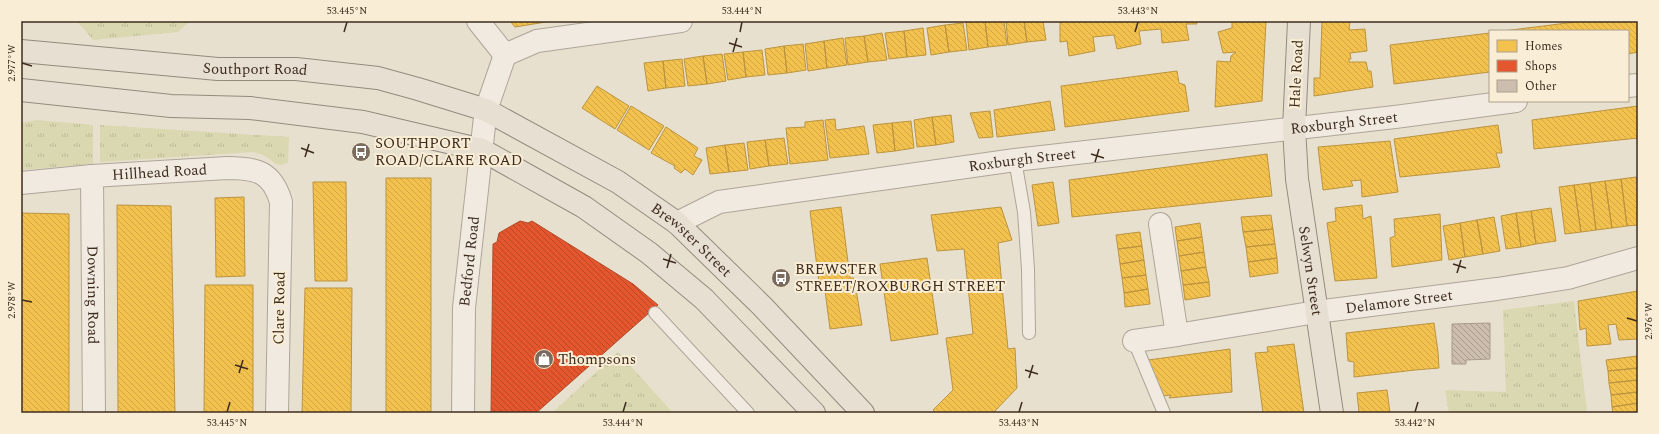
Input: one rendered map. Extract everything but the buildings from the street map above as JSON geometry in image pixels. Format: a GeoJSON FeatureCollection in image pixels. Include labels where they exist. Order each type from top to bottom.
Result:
{"type":"FeatureCollection","features":[{"type":"Feature","properties":{"kind":"main road","name":"Hale Road"},"geometry":{"type":"LineString","coordinates":[[1294,128],[1299,21]]}},
{"type":"Feature","properties":{"kind":"main road","name":"Southport Road"},"geometry":{"type":"LineString","coordinates":[[21,51],[218,69],[296,69],[378,78],[486,110]]}},
{"type":"Feature","properties":{"kind":"main road"},"geometry":{"type":"LineString","coordinates":[[21,90],[171,106],[250,108],[363,122],[482,150],[584,207],[649,253],[704,300],[804,410]]}},
{"type":"Feature","properties":{"kind":"main road","name":"Brewster Street"},"geometry":{"type":"LineString","coordinates":[[486,110],[618,182],[676,223],[762,306],[863,413]]}},
{"type":"Feature","properties":{"kind":"main road","name":"Selwyn Street"},"geometry":{"type":"LineString","coordinates":[[1294,128],[1297,178],[1332,413]]}},
{"type":"Feature","properties":{"kind":"street"},"geometry":{"type":"LineString","coordinates":[[478,21],[505,54],[537,41],[629,24],[681,21]]}},
{"type":"Feature","properties":{"kind":"street","name":"Bedford Road"},"geometry":{"type":"LineString","coordinates":[[463,413],[464,308],[486,110],[505,54]]}},
{"type":"Feature","properties":{"kind":"street","name":"Roxburgh Street"},"geometry":{"type":"LineString","coordinates":[[676,223],[719,202],[1015,160],[1395,117],[1508,102]]}},
{"type":"Feature","properties":{"kind":"street","name":"Hillhead Road"},"geometry":{"type":"LineString","coordinates":[[21,183],[92,176],[249,168],[258,171],[271,182],[279,195],[281,202]]}},
{"type":"Feature","properties":{"kind":"street","name":"Downing Road"},"geometry":{"type":"LineString","coordinates":[[92,176],[94,413]]}},
{"type":"Feature","properties":{"kind":"street","name":"Clare Road"},"geometry":{"type":"LineString","coordinates":[[276,413],[281,202]]}},
{"type":"Feature","properties":{"kind":"street"},"geometry":{"type":"LineString","coordinates":[[1160,224],[1177,335]]}},
{"type":"Feature","properties":{"kind":"street","name":"Delamore Street"},"geometry":{"type":"LineString","coordinates":[[1134,341],[1316,312],[1497,289],[1568,278],[1638,258]]}},
{"type":"Feature","properties":{"kind":"lane"},"geometry":{"type":"LineString","coordinates":[[1015,160],[1024,212],[1028,269],[1029,334]]}},
{"type":"Feature","properties":{"kind":"lane"},"geometry":{"type":"LineString","coordinates":[[655,313],[748,413]]}},
{"type":"Feature","properties":{"kind":"lane"},"geometry":{"type":"LineString","coordinates":[[1134,341],[1164,413]]}},
{"type":"Feature","properties":{"kind":"green space"},"geometry":{"type":"Polygon","coordinates":[[[77,21],[190,21],[178,32],[93,40],[77,21]]]}},
{"type":"Feature","properties":{"kind":"green space"},"geometry":{"type":"Polygon","coordinates":[[[37,120],[93,125],[93,164],[21,170],[21,123],[37,120]]]}},
{"type":"Feature","properties":{"kind":"green space"},"geometry":{"type":"Polygon","coordinates":[[[100,125],[289,137],[288,163],[280,165],[264,155],[253,152],[100,162],[100,125]]]}},
{"type":"Feature","properties":{"kind":"green space"},"geometry":{"type":"Polygon","coordinates":[[[1574,301],[1587,413],[1449,413],[1445,390],[1506,392],[1503,310],[1574,301]]]}},
{"type":"Feature","properties":{"kind":"green space"},"geometry":{"type":"Polygon","coordinates":[[[618,352],[673,413],[552,413],[618,352]]]}},
{"type":"Feature","properties":{"kind":"place","name":"SOUTHPORT ROAD/CLARE ROAD"},"geometry":{"type":"Point","coordinates":[361,152]}},
{"type":"Feature","properties":{"kind":"place","name":"BREWSTER STREET/ROXBURGH STREET"},"geometry":{"type":"Point","coordinates":[781,278]}},
{"type":"Feature","properties":{"kind":"place","name":"Thompsons"},"geometry":{"type":"Point","coordinates":[544,359]}}]}
